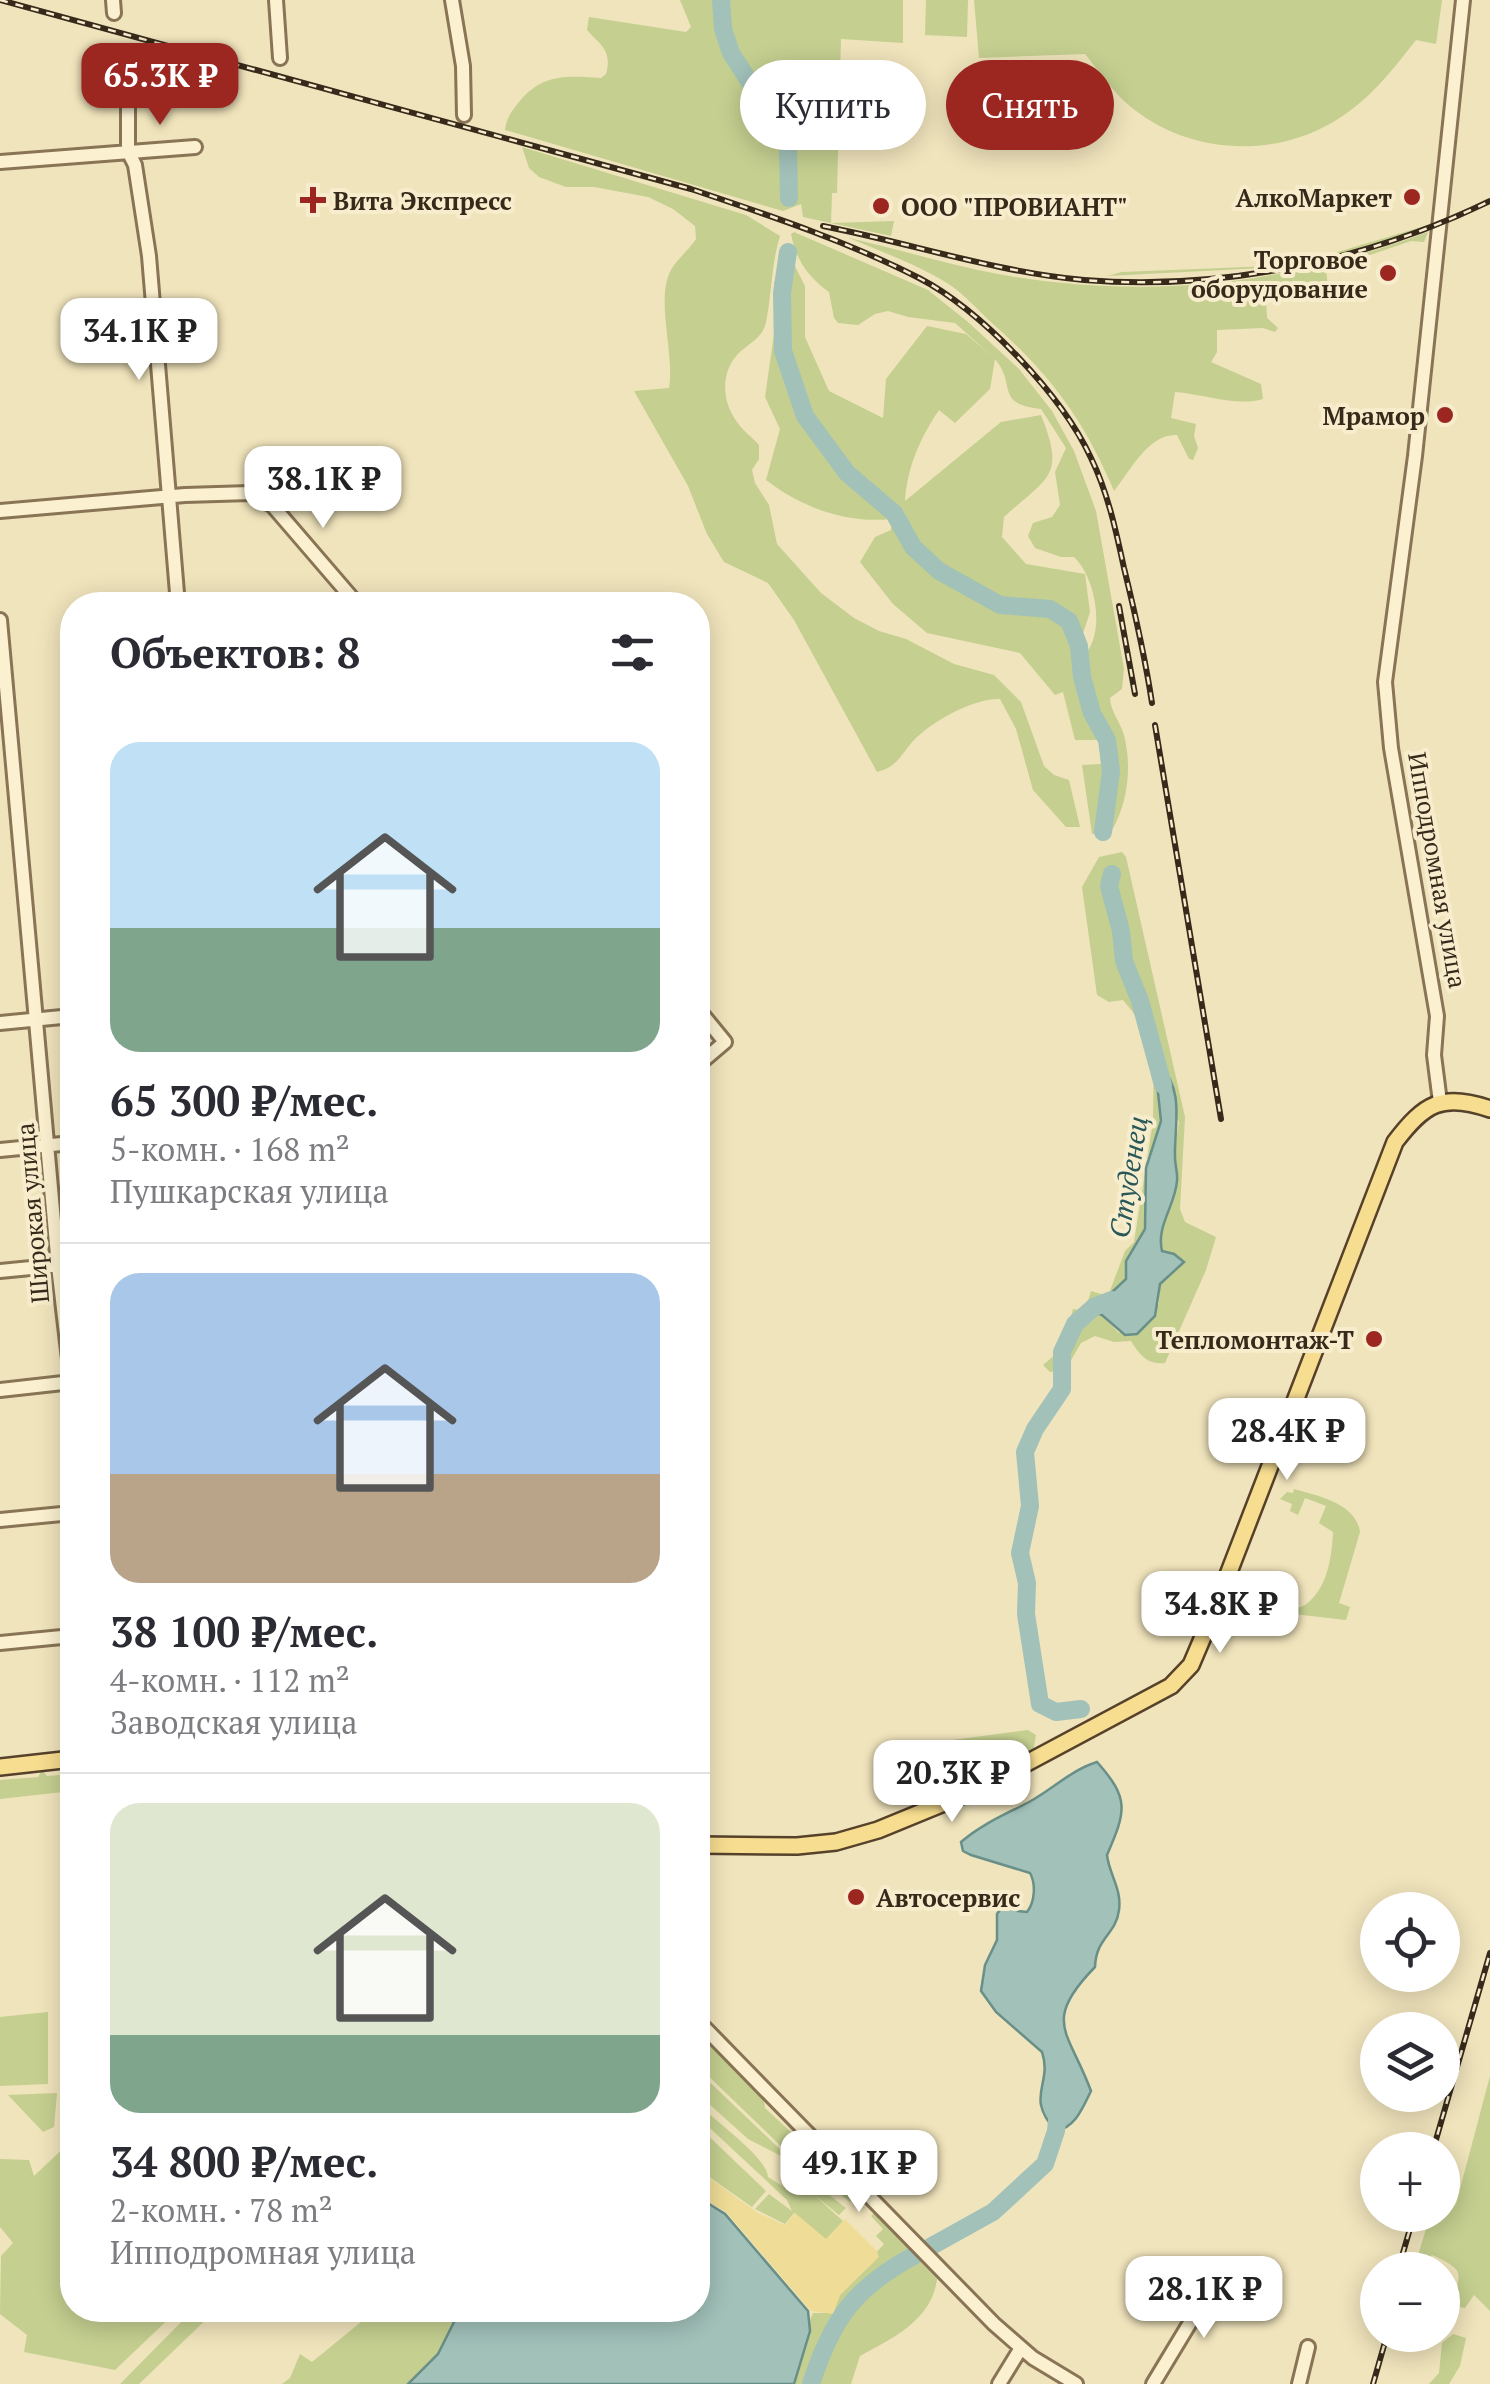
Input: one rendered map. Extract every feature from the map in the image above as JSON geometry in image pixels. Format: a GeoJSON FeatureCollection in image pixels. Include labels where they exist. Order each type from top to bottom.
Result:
{"type":"FeatureCollection","features":[{"type":"Feature","properties":{"kind":"main road"},"geometry":{"type":"LineString","coordinates":[[710,1845],[797,1846],[836,1842],[878,1830],[978,1789],[1171,1686],[1191,1665],[1214,1611],[1395,1142],[1413,1120],[1440,1102],[1463,1101],[1490,1108]]}},
{"type":"Feature","properties":{"kind":"main road"},"geometry":{"type":"LineString","coordinates":[[0,1766],[60,1761]]}},
{"type":"Feature","properties":{"kind":"street"},"geometry":{"type":"LineString","coordinates":[[276,0],[280,58]]}},
{"type":"Feature","properties":{"kind":"street"},"geometry":{"type":"LineString","coordinates":[[452,0],[462,66],[464,115]]}},
{"type":"Feature","properties":{"kind":"street","name":"Ипподромная улица"},"geometry":{"type":"LineString","coordinates":[[1440,1102],[1434,1055],[1438,1016],[1392,748],[1385,682],[1416,441],[1463,0]]}},
{"type":"Feature","properties":{"kind":"street"},"geometry":{"type":"LineString","coordinates":[[128,58],[128,151],[134,165],[148,256],[177,592]]}},
{"type":"Feature","properties":{"kind":"street"},"geometry":{"type":"LineString","coordinates":[[0,162],[196,147]]}},
{"type":"Feature","properties":{"kind":"street"},"geometry":{"type":"LineString","coordinates":[[0,510],[234,492],[256,495],[279,512],[347,592]]}},
{"type":"Feature","properties":{"kind":"street","name":"Широкая улица"},"geometry":{"type":"LineString","coordinates":[[0,620],[36,1020],[60,1227]]}},
{"type":"Feature","properties":{"kind":"street"},"geometry":{"type":"LineString","coordinates":[[0,1023],[60,1017]]}},
{"type":"Feature","properties":{"kind":"street"},"geometry":{"type":"LineString","coordinates":[[710,1024],[725,1042],[710,1055]]}},
{"type":"Feature","properties":{"kind":"street"},"geometry":{"type":"LineString","coordinates":[[0,1150],[60,1143]]}},
{"type":"Feature","properties":{"kind":"street"},"geometry":{"type":"LineString","coordinates":[[0,1271],[60,1265]]}},
{"type":"Feature","properties":{"kind":"street"},"geometry":{"type":"LineString","coordinates":[[0,1390],[60,1384]]}},
{"type":"Feature","properties":{"kind":"street"},"geometry":{"type":"LineString","coordinates":[[0,1520],[60,1514]]}},
{"type":"Feature","properties":{"kind":"street"},"geometry":{"type":"LineString","coordinates":[[0,1643],[60,1637]]}},
{"type":"Feature","properties":{"kind":"street"},"geometry":{"type":"LineString","coordinates":[[710,2033],[1021,2348],[1076,2384]]}},
{"type":"Feature","properties":{"kind":"street"},"geometry":{"type":"LineString","coordinates":[[1153,2384],[1223,2268]]}},
{"type":"Feature","properties":{"kind":"street"},"geometry":{"type":"LineString","coordinates":[[1298,2384],[1308,2346]]}},
{"type":"Feature","properties":{"kind":"street"},"geometry":{"type":"LineString","coordinates":[[1000,2384],[1021,2348]]}},
{"type":"Feature","properties":{"kind":"green space"},"geometry":{"type":"Polygon","coordinates":[[[680,0],[903,0],[903,43],[841,39],[840,60],[740,60],[740,150],[838,150],[837,193],[832,193],[831,223],[894,221],[891,236],[803,217],[801,204],[783,211],[505,130],[514,108],[537,86],[556,78],[601,78],[606,74],[608,59],[587,30],[589,17],[686,32],[691,27],[680,0]]]}},
{"type":"Feature","properties":{"kind":"green space"},"geometry":{"type":"Polygon","coordinates":[[[926,0],[968,0],[967,37],[925,35],[926,0]]]}},
{"type":"Feature","properties":{"kind":"green space"},"geometry":{"type":"Polygon","coordinates":[[[974,0],[1442,0],[1436,44],[1416,40],[1373,91],[1341,117],[1288,141],[1260,146],[1202,142],[1149,120],[1114,90],[1114,60],[1090,60],[1085,54],[979,58],[974,0]]]}},
{"type":"Feature","properties":{"kind":"green space"},"geometry":{"type":"Polygon","coordinates":[[[522,147],[746,215],[780,236],[765,327],[734,359],[725,385],[732,413],[759,445],[759,459],[752,470],[769,505],[777,544],[821,593],[854,618],[954,664],[994,675],[1021,702],[1044,766],[1069,780],[1080,827],[1066,827],[1033,790],[1016,729],[1000,699],[978,702],[941,719],[913,741],[894,764],[877,772],[794,620],[768,583],[724,562],[707,534],[688,486],[634,391],[669,388],[667,282],[674,266],[696,239],[695,226],[648,197],[594,187],[566,187],[539,177],[529,168],[522,147]]]}},
{"type":"Feature","properties":{"kind":"green space"},"geometry":{"type":"Polygon","coordinates":[[[1428,225],[1380,244],[1284,267],[1107,276],[1122,272],[1273,266],[1314,259],[1428,225]]]}},
{"type":"Feature","properties":{"kind":"green space"},"geometry":{"type":"Polygon","coordinates":[[[1428,232],[1424,242],[1411,241],[1326,270],[1328,286],[1266,298],[1267,318],[1278,328],[1275,332],[1263,328],[1217,330],[1217,352],[1211,362],[1261,384],[1263,399],[1231,401],[1175,392],[1171,418],[1196,424],[1198,448],[1193,460],[1177,435],[1167,436],[1141,455],[1114,491],[1078,420],[1014,343],[947,283],[849,238],[998,274],[1107,286],[1162,286],[1270,275],[1376,250],[1428,232]]]}},
{"type":"Feature","properties":{"kind":"green space"},"geometry":{"type":"Polygon","coordinates":[[[791,234],[928,290],[1019,369],[1052,411],[1074,451],[1096,511],[1124,669],[1122,689],[1110,698],[1128,759],[1125,796],[1112,830],[1092,834],[1082,765],[1101,764],[1099,740],[1075,740],[1063,692],[1055,695],[1020,653],[927,633],[893,604],[860,562],[875,537],[891,530],[891,519],[857,519],[825,512],[766,480],[780,429],[765,397],[774,334],[774,283],[788,252],[805,286],[805,337],[829,391],[883,418],[886,379],[927,326],[966,334],[994,358],[955,323],[888,311],[858,325],[838,323],[829,292],[804,267],[791,234]],[[995,359],[990,389],[955,423],[939,410],[916,454],[905,501],[1001,422],[1041,415],[1052,464],[1042,483],[1004,517],[1002,537],[1026,564],[1085,574],[1090,612],[1079,646],[1082,658],[1090,648],[1096,621],[1088,578],[1074,557],[1035,548],[1028,536],[1033,523],[1052,517],[1060,505],[1055,472],[1066,448],[1041,409],[1012,398],[995,359]]]}},
{"type":"Feature","properties":{"kind":"green space"},"geometry":{"type":"Polygon","coordinates":[[[1122,852],[1126,857],[1185,1117],[1180,1209],[1185,1222],[1216,1237],[1206,1270],[1165,1363],[1145,1358],[1131,1341],[1114,1342],[1095,1336],[1081,1343],[1066,1369],[1050,1372],[1043,1365],[1065,1340],[1073,1309],[1085,1311],[1091,1291],[1107,1296],[1094,1307],[1119,1333],[1159,1304],[1160,1284],[1170,1276],[1159,1238],[1177,1182],[1174,1155],[1179,1122],[1156,1074],[1161,1121],[1147,1160],[1145,1229],[1126,1261],[1126,1279],[1109,1294],[1125,1251],[1134,1242],[1153,1122],[1154,1052],[1123,1000],[1109,1002],[1097,995],[1082,887],[1099,857],[1122,852]]]}},
{"type":"Feature","properties":{"kind":"green space"},"geometry":{"type":"Polygon","coordinates":[[[1294,1489],[1344,1507],[1357,1522],[1360,1532],[1339,1603],[1350,1607],[1346,1620],[1276,1612],[1302,1607],[1312,1599],[1323,1582],[1331,1552],[1333,1532],[1319,1523],[1326,1506],[1305,1498],[1298,1515],[1290,1511],[1292,1504],[1280,1499],[1294,1489]]]}},
{"type":"Feature","properties":{"kind":"green space"},"geometry":{"type":"Polygon","coordinates":[[[1028,1730],[1036,1735],[1033,1753],[956,1790],[952,1785],[945,1741],[1028,1730]]]}},
{"type":"Feature","properties":{"kind":"green space"},"geometry":{"type":"Polygon","coordinates":[[[42,1770],[47,1776],[60,1775],[60,1792],[0,1799],[0,1780],[38,1777],[42,1770]]]}},
{"type":"Feature","properties":{"kind":"green space"},"geometry":{"type":"Polygon","coordinates":[[[48,2012],[48,2084],[0,2086],[0,2017],[48,2012]]]}},
{"type":"Feature","properties":{"kind":"green space"},"geometry":{"type":"Polygon","coordinates":[[[710,2044],[764,2101],[765,2108],[856,2196],[850,2202],[787,2152],[710,2078],[710,2044]]]}},
{"type":"Feature","properties":{"kind":"green space"},"geometry":{"type":"Polygon","coordinates":[[[1490,2076],[1490,2311],[1474,2295],[1465,2308],[1460,2307],[1460,2252],[1419,2252],[1425,2232],[1460,2232],[1460,2189],[1490,2076]]]}},
{"type":"Feature","properties":{"kind":"green space"},"geometry":{"type":"Polygon","coordinates":[[[710,2082],[785,2158],[748,2139],[710,2105],[710,2082]]]}},
{"type":"Feature","properties":{"kind":"green space"},"geometry":{"type":"Polygon","coordinates":[[[57,2093],[54,2127],[43,2132],[8,2095],[57,2093]]]}},
{"type":"Feature","properties":{"kind":"green space"},"geometry":{"type":"Polygon","coordinates":[[[710,2114],[750,2150],[768,2177],[795,2194],[810,2180],[846,2208],[839,2215],[812,2193],[843,2221],[826,2240],[794,2213],[785,2224],[755,2209],[769,2194],[792,2211],[787,2200],[710,2128],[710,2114]]]}},
{"type":"Feature","properties":{"kind":"green space"},"geometry":{"type":"Polygon","coordinates":[[[710,2137],[766,2191],[752,2207],[710,2177],[710,2137]]]}},
{"type":"Feature","properties":{"kind":"green space"},"geometry":{"type":"Polygon","coordinates":[[[60,2151],[60,2322],[165,2322],[115,2370],[24,2352],[27,2335],[0,2314],[1,2256],[13,2243],[0,2227],[0,2159],[29,2160],[34,2176],[60,2151]]]}},
{"type":"Feature","properties":{"kind":"green space"},"geometry":{"type":"Polygon","coordinates":[[[874,2213],[937,2279],[928,2306],[909,2326],[860,2356],[851,2384],[783,2384],[813,2313],[833,2313],[840,2295],[878,2257],[875,2254],[884,2244],[876,2236],[883,2229],[871,2216],[874,2213]]]}},
{"type":"Feature","properties":{"kind":"green space"},"geometry":{"type":"Polygon","coordinates":[[[181,2322],[204,2322],[139,2384],[120,2384],[181,2322]]]}},
{"type":"Feature","properties":{"kind":"green space"},"geometry":{"type":"Polygon","coordinates":[[[361,2322],[466,2322],[456,2338],[449,2333],[447,2337],[452,2341],[422,2369],[427,2384],[282,2384],[290,2378],[300,2354],[312,2362],[361,2322]]]}},
{"type":"Feature","properties":{"kind":"green space"},"geometry":{"type":"Polygon","coordinates":[[[1460,2336],[1466,2338],[1460,2366],[1449,2384],[1429,2384],[1439,2373],[1441,2352],[1460,2352],[1460,2336]]]}},
{"type":"Feature","properties":{"kind":"sand"},"geometry":{"type":"Polygon","coordinates":[[[710,2179],[758,2213],[785,2225],[795,2213],[826,2239],[845,2219],[879,2257],[840,2295],[833,2314],[811,2311],[726,2212],[710,2203],[710,2179]]]}},
{"type":"Feature","properties":{"kind":"water"},"geometry":{"type":"Polygon","coordinates":[[[1160,1065],[1175,1097],[1177,1178],[1164,1224],[1162,1251],[1184,1262],[1160,1284],[1155,1316],[1137,1334],[1125,1335],[1092,1311],[1126,1279],[1126,1261],[1145,1229],[1146,1168],[1161,1121],[1156,1074],[1160,1065]]]}},
{"type":"Feature","properties":{"kind":"water"},"geometry":{"type":"Polygon","coordinates":[[[1097,1762],[1115,1786],[1122,1806],[1107,1855],[1119,1895],[1119,1910],[1099,1949],[1095,1967],[1068,2001],[1064,2015],[1068,2040],[1091,2091],[1074,2121],[1056,2131],[1040,2099],[1042,2052],[996,2012],[981,1991],[985,1965],[997,1940],[997,1914],[1002,1907],[1011,1905],[1027,1912],[1033,1898],[1032,1877],[1030,1873],[971,1855],[963,1851],[961,1842],[1097,1762]]]}},
{"type":"Feature","properties":{"kind":"water"},"geometry":{"type":"Polygon","coordinates":[[[710,2205],[725,2214],[808,2311],[810,2331],[794,2384],[408,2384],[438,2354],[454,2322],[710,2322],[710,2205]]]}},
{"type":"Feature","properties":{"kind":"waterway","name":"Студенец"},"geometry":{"type":"LineString","coordinates":[[721,0],[723,29],[731,53],[788,148],[789,198]]}},
{"type":"Feature","properties":{"kind":"waterway","name":"Студенец"},"geometry":{"type":"LineString","coordinates":[[788,252],[782,293],[783,351],[805,416],[847,473],[894,513],[913,547],[939,571],[1000,605],[1050,609],[1069,621],[1079,646],[1092,713],[1107,740],[1111,771],[1103,832]]}},
{"type":"Feature","properties":{"kind":"waterway","name":"Студенец"},"geometry":{"type":"LineString","coordinates":[[1112,874],[1109,886],[1124,961],[1140,1001],[1163,1085]]}},
{"type":"Feature","properties":{"kind":"waterway","name":"Студенец"},"geometry":{"type":"LineString","coordinates":[[1081,1709],[1056,1712],[1040,1704],[1026,1614],[1027,1583],[1020,1553],[1030,1506],[1025,1452],[1035,1429],[1062,1389],[1062,1352],[1075,1324],[1094,1307],[1112,1300]]}},
{"type":"Feature","properties":{"kind":"waterway","name":"Студенец"},"geometry":{"type":"LineString","coordinates":[[930,2247],[993,2212],[1045,2164],[1056,2131],[1058,2109]]}},
{"type":"Feature","properties":{"kind":"waterway","name":"Студенец"},"geometry":{"type":"LineString","coordinates":[[811,2384],[828,2341],[848,2308],[876,2280],[915,2255]]}},
{"type":"Feature","properties":{"kind":"railway"},"geometry":{"type":"LineString","coordinates":[[0,0],[691,189],[836,240],[943,292],[1017,356],[1061,408],[1091,458],[1115,526],[1152,703]]}},
{"type":"Feature","properties":{"kind":"railway"},"geometry":{"type":"LineString","coordinates":[[823,226],[1051,276],[1188,281],[1240,276],[1344,255],[1443,222],[1490,201]]}},
{"type":"Feature","properties":{"kind":"railway"},"geometry":{"type":"LineString","coordinates":[[1119,606],[1135,694]]}},
{"type":"Feature","properties":{"kind":"railway"},"geometry":{"type":"LineString","coordinates":[[1155,725],[1221,1119]]}},
{"type":"Feature","properties":{"kind":"railway"},"geometry":{"type":"LineString","coordinates":[[1438,2132],[1490,1953]]}},
{"type":"Feature","properties":{"kind":"railway"},"geometry":{"type":"LineString","coordinates":[[1403,2252],[1409,2232]]}},
{"type":"Feature","properties":{"kind":"railway"},"geometry":{"type":"LineString","coordinates":[[1373,2384],[1382,2352]]}},
{"type":"Feature","properties":{"kind":"place","name":"АлкоМаркет"},"geometry":{"type":"Point","coordinates":[1412,197]}},
{"type":"Feature","properties":{"kind":"place","name":"Вита Экспресс"},"geometry":{"type":"Point","coordinates":[313,200]}},
{"type":"Feature","properties":{"kind":"place","name":"ООО \"ПРОВИАНТ\""},"geometry":{"type":"Point","coordinates":[881,206]}},
{"type":"Feature","properties":{"kind":"place","name":"Торговое оборудование"},"geometry":{"type":"Point","coordinates":[1388,273]}},
{"type":"Feature","properties":{"kind":"place","name":"Мрамор"},"geometry":{"type":"Point","coordinates":[1445,415]}},
{"type":"Feature","properties":{"kind":"place","name":"Тепломонтаж-Т"},"geometry":{"type":"Point","coordinates":[1374,1339]}},
{"type":"Feature","properties":{"kind":"place","name":"Автосервис"},"geometry":{"type":"Point","coordinates":[856,1897]}}]}
